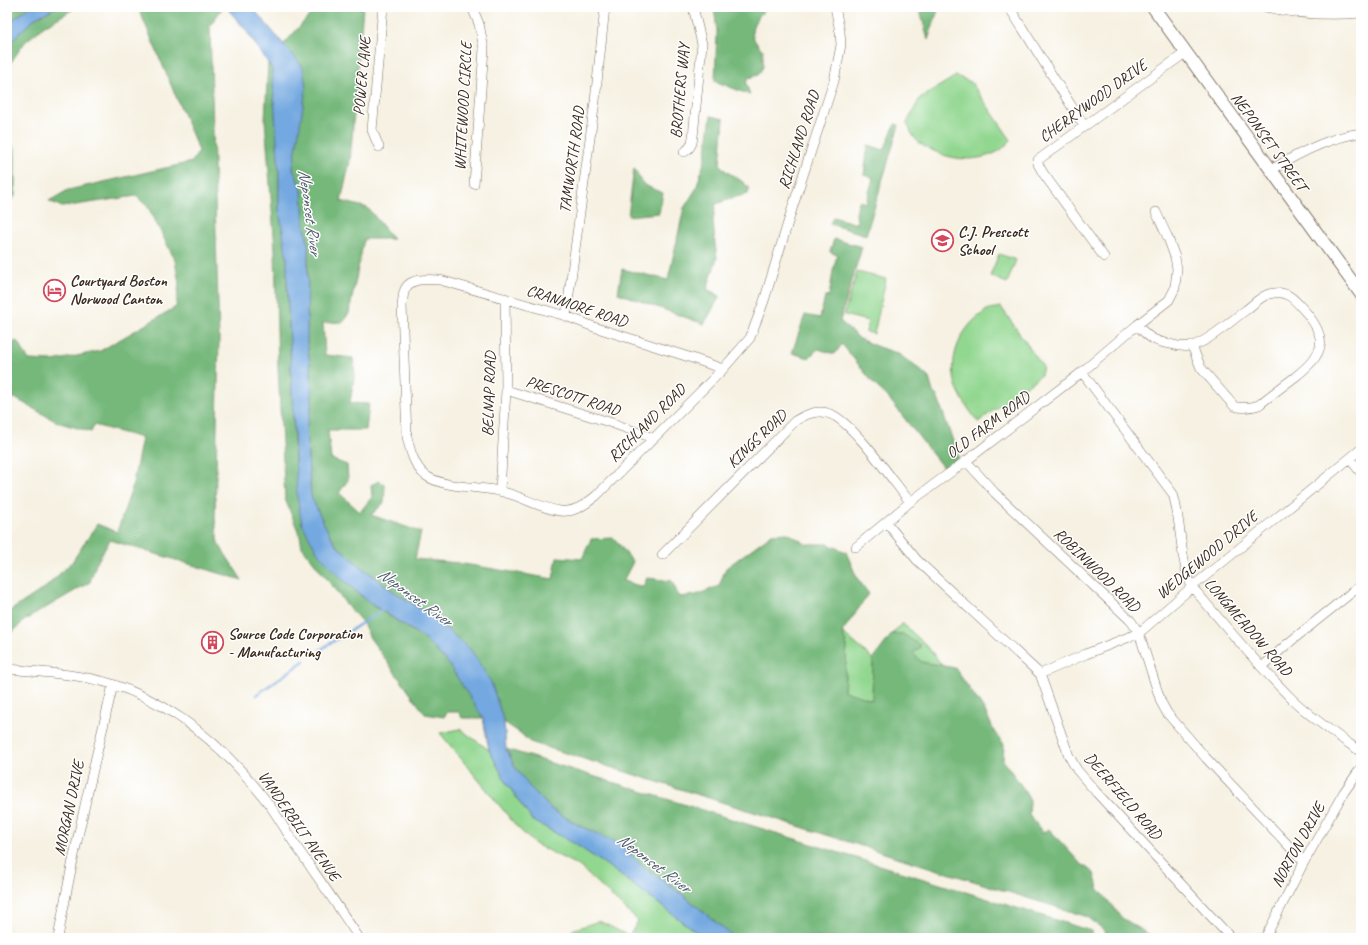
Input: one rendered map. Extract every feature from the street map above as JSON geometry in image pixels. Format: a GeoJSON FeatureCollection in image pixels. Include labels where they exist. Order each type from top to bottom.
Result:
{"type":"FeatureCollection","features":[{"type":"Feature","properties":{"kind":"main road","name":"NEPONSET STREET"},"geometry":{"type":"LineString","coordinates":[[1153,7],[1361,294]]}},
{"type":"Feature","properties":{"kind":"street","name":"POWER LANE"},"geometry":{"type":"LineString","coordinates":[[379,147],[372,130],[383,7]]}},
{"type":"Feature","properties":{"kind":"street","name":"WHITEWOOD CIRCLE"},"geometry":{"type":"LineString","coordinates":[[472,7],[479,24],[484,49],[474,184]]}},
{"type":"Feature","properties":{"kind":"street","name":"TAMWORTH ROAD"},"geometry":{"type":"LineString","coordinates":[[566,316],[606,7]]}},
{"type":"Feature","properties":{"kind":"street","name":"BROTHERS WAY"},"geometry":{"type":"LineString","coordinates":[[684,152],[692,145],[702,44],[692,7]]}},
{"type":"Feature","properties":{"kind":"street","name":"RICHLAND ROAD"},"geometry":{"type":"LineString","coordinates":[[420,280],[411,283],[404,291],[402,305],[407,437],[410,451],[416,464],[424,474],[443,483],[500,491],[561,511],[583,506],[596,496],[723,370],[750,338],[764,301],[790,212],[834,81],[841,45],[835,7]]}},
{"type":"Feature","properties":{"kind":"street"},"geometry":{"type":"LineString","coordinates":[[1009,7],[1084,126]]}},
{"type":"Feature","properties":{"kind":"street"},"geometry":{"type":"LineString","coordinates":[[1266,7],[1317,14],[1361,13]]}},
{"type":"Feature","properties":{"kind":"street","name":"CHERRYWOOD DRIVE"},"geometry":{"type":"LineString","coordinates":[[1104,257],[1038,164],[1038,160],[1185,53]]}},
{"type":"Feature","properties":{"kind":"street"},"geometry":{"type":"LineString","coordinates":[[1271,170],[1294,156],[1332,141],[1361,133]]}},
{"type":"Feature","properties":{"kind":"street","name":"OLD FARM ROAD"},"geometry":{"type":"LineString","coordinates":[[856,547],[910,502],[1082,372],[1169,300],[1175,288],[1177,269],[1175,257],[1168,238],[1156,212]]}},
{"type":"Feature","properties":{"kind":"street","name":"CRANMORE ROAD"},"geometry":{"type":"LineString","coordinates":[[420,280],[440,280],[566,316],[594,327],[692,358],[723,370]]}},
{"type":"Feature","properties":{"kind":"street"},"geometry":{"type":"LineString","coordinates":[[1137,325],[1148,337],[1158,342],[1179,346],[1192,346],[1209,338],[1263,297],[1276,293],[1287,294],[1292,297],[1313,322],[1320,334],[1319,352],[1309,366],[1259,405],[1250,408],[1240,408],[1234,406],[1201,368],[1192,346]]}},
{"type":"Feature","properties":{"kind":"street","name":"BELNAP ROAD"},"geometry":{"type":"LineString","coordinates":[[500,491],[506,390],[505,298]]}},
{"type":"Feature","properties":{"kind":"street","name":"LONGMEADOW ROAD"},"geometry":{"type":"LineString","coordinates":[[1082,372],[1172,494],[1178,518],[1183,558],[1192,587],[1262,667],[1294,700],[1324,726],[1361,752]]}},
{"type":"Feature","properties":{"kind":"street","name":"PRESCOTT ROAD"},"geometry":{"type":"LineString","coordinates":[[506,390],[609,422],[653,438]]}},
{"type":"Feature","properties":{"kind":"street","name":"KINGS ROAD"},"geometry":{"type":"LineString","coordinates":[[662,555],[795,421],[804,415],[822,412],[829,413],[842,420],[910,502]]}},
{"type":"Feature","properties":{"kind":"street","name":"WEDGEWOOD DRIVE"},"geometry":{"type":"LineString","coordinates":[[1040,674],[1139,633],[1192,587],[1361,449]]}},
{"type":"Feature","properties":{"kind":"street"},"geometry":{"type":"LineString","coordinates":[[1350,459],[1361,473]]}},
{"type":"Feature","properties":{"kind":"street","name":"ROBINWOOD ROAD"},"geometry":{"type":"LineString","coordinates":[[966,461],[995,493],[1131,622],[1139,633],[1161,702],[1167,713],[1206,758],[1304,862]]}},
{"type":"Feature","properties":{"kind":"street","name":"DEERFIELD ROAD"},"geometry":{"type":"LineString","coordinates":[[886,522],[917,560],[1040,674],[1069,756],[1077,770],[1231,938]]}},
{"type":"Feature","properties":{"kind":"street"},"geometry":{"type":"LineString","coordinates":[[1262,667],[1296,636],[1361,586]]}},
{"type":"Feature","properties":{"kind":"street","name":"VANDERBILT AVENUE"},"geometry":{"type":"LineString","coordinates":[[7,669],[97,680],[163,707],[188,722],[213,742],[246,775],[269,804],[359,938]]}},
{"type":"Feature","properties":{"kind":"street","name":"MORGAN DRIVE"},"geometry":{"type":"LineString","coordinates":[[58,938],[66,893],[112,685]]}},
{"type":"Feature","properties":{"kind":"street","name":"NORTON DRIVE"},"geometry":{"type":"LineString","coordinates":[[1265,938],[1304,862],[1344,792],[1361,768]]}},
{"type":"Feature","properties":{"kind":"green space"},"geometry":{"type":"Polygon","coordinates":[[[7,7],[30,7],[7,24],[7,7]]]}},
{"type":"Feature","properties":{"kind":"green space"},"geometry":{"type":"Polygon","coordinates":[[[56,7],[77,7],[46,25],[25,42],[7,68],[7,45],[34,19],[56,7]]]}},
{"type":"Feature","properties":{"kind":"green space"},"geometry":{"type":"Polygon","coordinates":[[[138,7],[223,7],[210,26],[219,338],[215,518],[218,543],[242,580],[110,540],[96,564],[90,582],[25,620],[7,637],[7,613],[46,587],[72,562],[97,524],[117,532],[132,488],[142,438],[94,425],[91,432],[57,422],[13,397],[7,407],[7,345],[17,341],[29,360],[53,361],[100,351],[176,307],[179,283],[175,260],[148,207],[136,196],[62,207],[49,201],[68,190],[192,162],[199,151],[138,7]]]}},
{"type":"Feature","properties":{"kind":"green space"},"geometry":{"type":"Polygon","coordinates":[[[317,7],[363,7],[350,161],[341,201],[368,208],[393,239],[364,239],[349,313],[343,322],[323,323],[325,355],[353,358],[355,374],[350,403],[369,404],[366,430],[328,430],[331,459],[347,465],[348,480],[339,493],[360,512],[372,497],[371,485],[379,481],[385,485],[384,503],[371,515],[421,532],[415,559],[458,563],[553,579],[557,557],[582,559],[591,539],[614,538],[633,562],[623,581],[643,587],[647,578],[672,581],[679,597],[696,595],[719,586],[726,568],[772,534],[788,533],[806,544],[828,544],[846,552],[857,578],[869,594],[842,632],[847,646],[844,691],[872,700],[873,659],[892,634],[903,634],[921,646],[913,653],[922,662],[955,668],[985,711],[995,733],[1004,744],[1003,760],[1023,788],[1030,801],[1029,814],[1043,833],[1049,829],[1079,862],[1094,873],[1098,888],[1122,918],[1155,938],[1108,938],[1105,931],[1088,917],[530,742],[504,722],[491,682],[434,618],[393,591],[336,545],[311,497],[306,431],[312,403],[311,370],[307,343],[308,244],[304,221],[302,191],[293,168],[299,130],[284,44],[317,7]]]}},
{"type":"Feature","properties":{"kind":"green space"},"geometry":{"type":"Polygon","coordinates":[[[714,7],[765,7],[766,9],[754,23],[752,28],[754,39],[763,50],[763,67],[758,75],[748,78],[746,83],[750,95],[715,81],[717,32],[714,7]]]}},
{"type":"Feature","properties":{"kind":"green space"},"geometry":{"type":"Polygon","coordinates":[[[919,7],[939,7],[928,40],[919,7]]]}},
{"type":"Feature","properties":{"kind":"green space"},"geometry":{"type":"Polygon","coordinates":[[[268,63],[272,69],[279,173],[279,210],[287,258],[295,463],[343,580],[369,603],[425,639],[448,663],[483,718],[462,718],[459,712],[447,712],[444,717],[425,714],[370,638],[363,623],[346,604],[302,547],[300,536],[285,499],[278,369],[275,249],[265,120],[268,63]]]}},
{"type":"Feature","properties":{"kind":"green space"},"geometry":{"type":"Polygon","coordinates":[[[956,76],[971,82],[1011,140],[999,151],[991,155],[975,158],[966,159],[950,157],[925,147],[912,134],[907,123],[920,98],[956,76]]]}},
{"type":"Feature","properties":{"kind":"green space"},"geometry":{"type":"Polygon","coordinates":[[[711,116],[724,119],[720,164],[726,171],[746,185],[749,189],[748,194],[716,204],[713,220],[717,258],[707,289],[720,296],[704,324],[618,293],[622,269],[668,280],[684,208],[696,189],[705,159],[711,116]]]}},
{"type":"Feature","properties":{"kind":"green space"},"geometry":{"type":"Polygon","coordinates":[[[895,124],[899,125],[866,235],[830,224],[833,217],[857,224],[856,213],[859,201],[866,203],[873,178],[864,175],[868,145],[884,150],[895,124]]]}},
{"type":"Feature","properties":{"kind":"green space"},"geometry":{"type":"Polygon","coordinates":[[[7,138],[15,149],[15,196],[7,206],[7,138]]]}},
{"type":"Feature","properties":{"kind":"green space"},"geometry":{"type":"Polygon","coordinates":[[[634,168],[644,185],[663,193],[659,213],[628,216],[634,168]]]}},
{"type":"Feature","properties":{"kind":"green space"},"geometry":{"type":"Polygon","coordinates":[[[834,239],[862,247],[840,321],[860,339],[897,353],[929,378],[959,458],[944,469],[887,396],[874,384],[842,344],[835,354],[818,349],[809,358],[792,353],[805,315],[820,318],[825,297],[829,296],[837,255],[830,252],[834,239]]]}},
{"type":"Feature","properties":{"kind":"green space"},"geometry":{"type":"Polygon","coordinates":[[[999,254],[1016,260],[1007,283],[990,276],[999,254]]]}},
{"type":"Feature","properties":{"kind":"green space"},"geometry":{"type":"Polygon","coordinates":[[[857,272],[886,279],[874,334],[866,332],[868,321],[844,315],[857,272]]]}},
{"type":"Feature","properties":{"kind":"green space"},"geometry":{"type":"Polygon","coordinates":[[[1001,307],[1043,367],[1041,375],[978,422],[968,409],[956,385],[953,366],[954,357],[961,338],[972,322],[988,310],[1001,307]]]}},
{"type":"Feature","properties":{"kind":"green space"},"geometry":{"type":"Polygon","coordinates":[[[902,623],[927,646],[942,665],[922,662],[913,653],[921,647],[903,634],[892,634],[902,623]]]}},
{"type":"Feature","properties":{"kind":"green space"},"geometry":{"type":"Polygon","coordinates":[[[842,632],[873,659],[872,700],[844,691],[847,646],[842,632]]]}},
{"type":"Feature","properties":{"kind":"green space"},"geometry":{"type":"Polygon","coordinates":[[[460,729],[489,750],[507,784],[532,820],[575,844],[611,868],[704,938],[580,938],[572,930],[599,921],[629,936],[638,921],[579,866],[535,844],[518,828],[440,733],[460,729]]]}},
{"type":"Feature","properties":{"kind":"green space"},"geometry":{"type":"Polygon","coordinates":[[[506,749],[1091,931],[1094,938],[735,938],[682,894],[643,867],[621,845],[580,826],[551,809],[529,786],[515,767],[506,749]]]}},
{"type":"Feature","properties":{"kind":"water"},"geometry":{"type":"Polygon","coordinates":[[[30,7],[56,7],[34,19],[7,45],[7,24],[30,7]]]}},
{"type":"Feature","properties":{"kind":"water"},"geometry":{"type":"Polygon","coordinates":[[[226,7],[252,7],[303,67],[306,88],[293,168],[302,191],[304,221],[308,244],[307,343],[311,370],[312,403],[306,431],[311,496],[324,524],[336,545],[364,569],[393,591],[434,618],[471,650],[491,682],[504,722],[506,749],[515,767],[529,786],[551,809],[580,826],[621,845],[643,867],[682,894],[735,938],[704,938],[611,868],[575,844],[532,820],[507,784],[489,750],[483,718],[448,663],[425,639],[369,602],[343,580],[318,553],[302,524],[297,497],[287,258],[279,210],[279,173],[272,69],[245,29],[226,7]]]}},
{"type":"Feature","properties":{"kind":"waterway"},"geometry":{"type":"LineString","coordinates":[[320,650],[384,609]]}},
{"type":"Feature","properties":{"kind":"waterway"},"geometry":{"type":"LineString","coordinates":[[256,695],[304,661]]}},
{"type":"Feature","properties":{"kind":"place","name":"C.J. Prescott School"},"geometry":{"type":"Point","coordinates":[942,241]}},
{"type":"Feature","properties":{"kind":"place","name":"Courtyard Boston Norwood Canton"},"geometry":{"type":"Point","coordinates":[55,290]}},
{"type":"Feature","properties":{"kind":"place","name":"Source Code Corporation - Manufacturing"},"geometry":{"type":"Point","coordinates":[212,643]}},
{"type":"Feature","properties":{"kind":"water label","name":"Neponset River"},"geometry":{"type":"Point","coordinates":[310,212]}},
{"type":"Feature","properties":{"kind":"water label","name":"Neponset River"},"geometry":{"type":"Point","coordinates":[415,597]}},
{"type":"Feature","properties":{"kind":"water label","name":"Neponset River"},"geometry":{"type":"Point","coordinates":[654,863]}}]}
